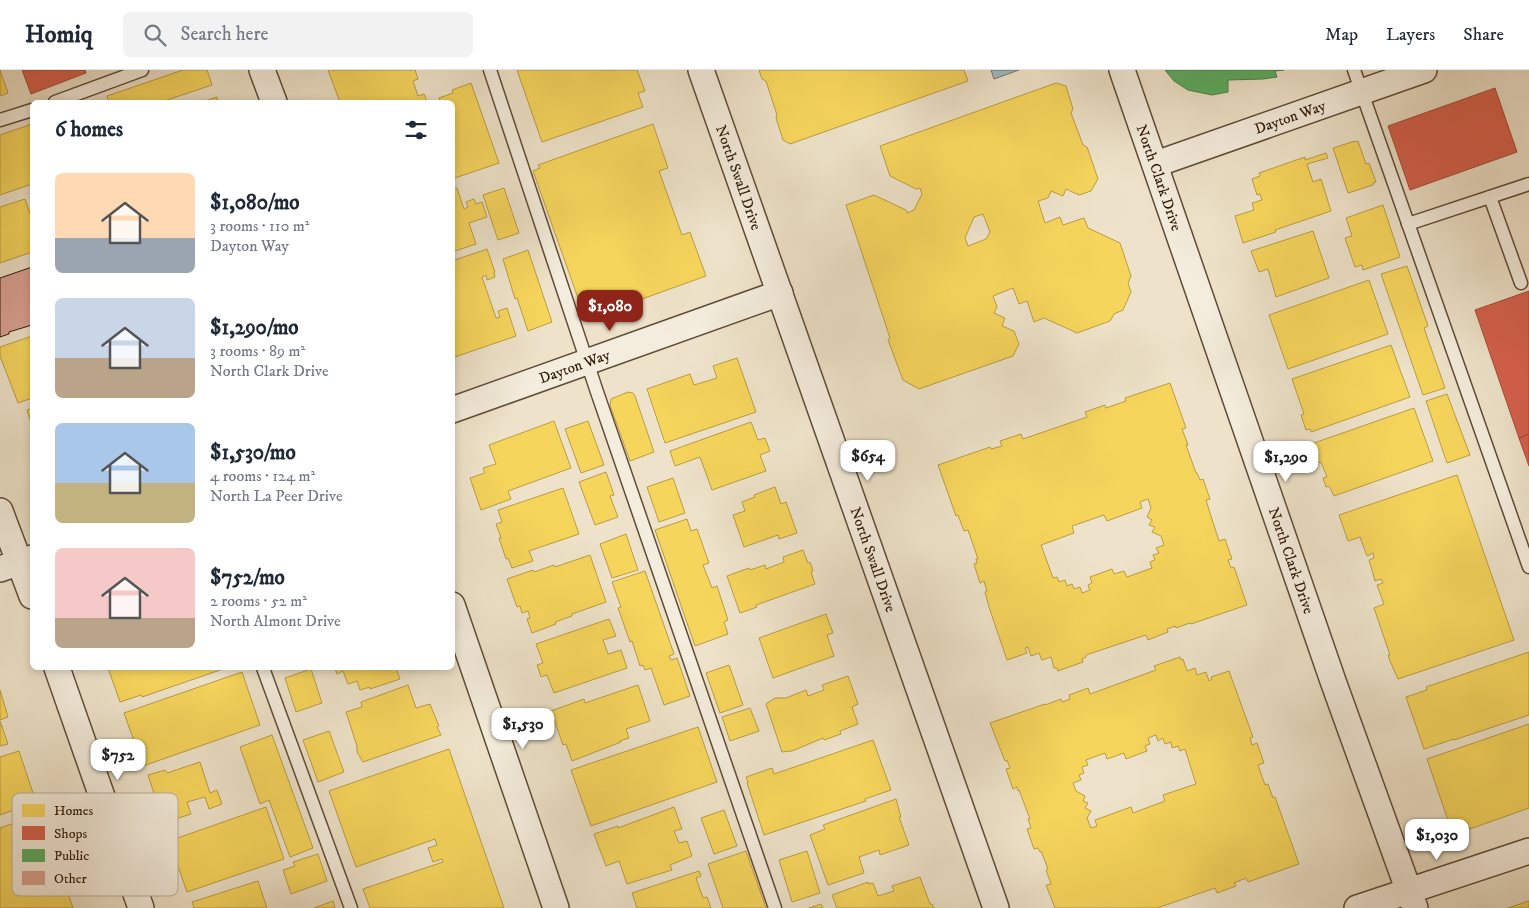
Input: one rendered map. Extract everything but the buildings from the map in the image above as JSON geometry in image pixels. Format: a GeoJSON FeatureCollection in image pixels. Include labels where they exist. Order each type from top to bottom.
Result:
{"type":"FeatureCollection","features":[{"type":"Feature","properties":{"kind":"street"},"geometry":{"type":"LineString","coordinates":[[262,70],[273,100]]}},
{"type":"Feature","properties":{"kind":"street","name":"North Swall Drive"},"geometry":{"type":"LineString","coordinates":[[701,70],[996,908]]}},
{"type":"Feature","properties":{"kind":"street","name":"North Clark Drive"},"geometry":{"type":"LineString","coordinates":[[1122,70],[1333,681],[1412,900]]}},
{"type":"Feature","properties":{"kind":"street","name":"Dayton Way"},"geometry":{"type":"LineString","coordinates":[[1156,164],[1357,81],[1424,70]]}},
{"type":"Feature","properties":{"kind":"street","name":"Dayton Way"},"geometry":{"type":"LineString","coordinates":[[455,409],[780,293]]}},
{"type":"Feature","properties":{"kind":"street"},"geometry":{"type":"LineString","coordinates":[[0,511],[30,591]]}},
{"type":"Feature","properties":{"kind":"street"},"geometry":{"type":"LineString","coordinates":[[455,614],[556,908]]}},
{"type":"Feature","properties":{"kind":"street"},"geometry":{"type":"LineString","coordinates":[[58,670],[101,793]]}},
{"type":"Feature","properties":{"kind":"street"},"geometry":{"type":"LineString","coordinates":[[1358,908],[1412,900],[1529,852]]}},
{"type":"Feature","properties":{"kind":"street"},"geometry":{"type":"LineString","coordinates":[[137,896],[141,908]]}},
{"type":"Feature","properties":{"kind":"lane"},"geometry":{"type":"LineString","coordinates":[[62,100],[142,70]]}},
{"type":"Feature","properties":{"kind":"lane"},"geometry":{"type":"LineString","coordinates":[[490,70],[587,361],[775,908]]}},
{"type":"Feature","properties":{"kind":"lane"},"geometry":{"type":"LineString","coordinates":[[1357,81],[1529,568]]}},
{"type":"Feature","properties":{"kind":"lane"},"geometry":{"type":"LineString","coordinates":[[0,120],[30,111]]}},
{"type":"Feature","properties":{"kind":"lane"},"geometry":{"type":"LineString","coordinates":[[1408,224],[1529,184]]}},
{"type":"Feature","properties":{"kind":"lane"},"geometry":{"type":"LineString","coordinates":[[1490,197],[1521,284]]}},
{"type":"Feature","properties":{"kind":"lane"},"geometry":{"type":"LineString","coordinates":[[264,670],[351,908]]}},
{"type":"Feature","properties":{"kind":"water"},"geometry":{"type":"Polygon","coordinates":[[[991,70],[1019,70],[994,79],[991,70]]]}}]}
